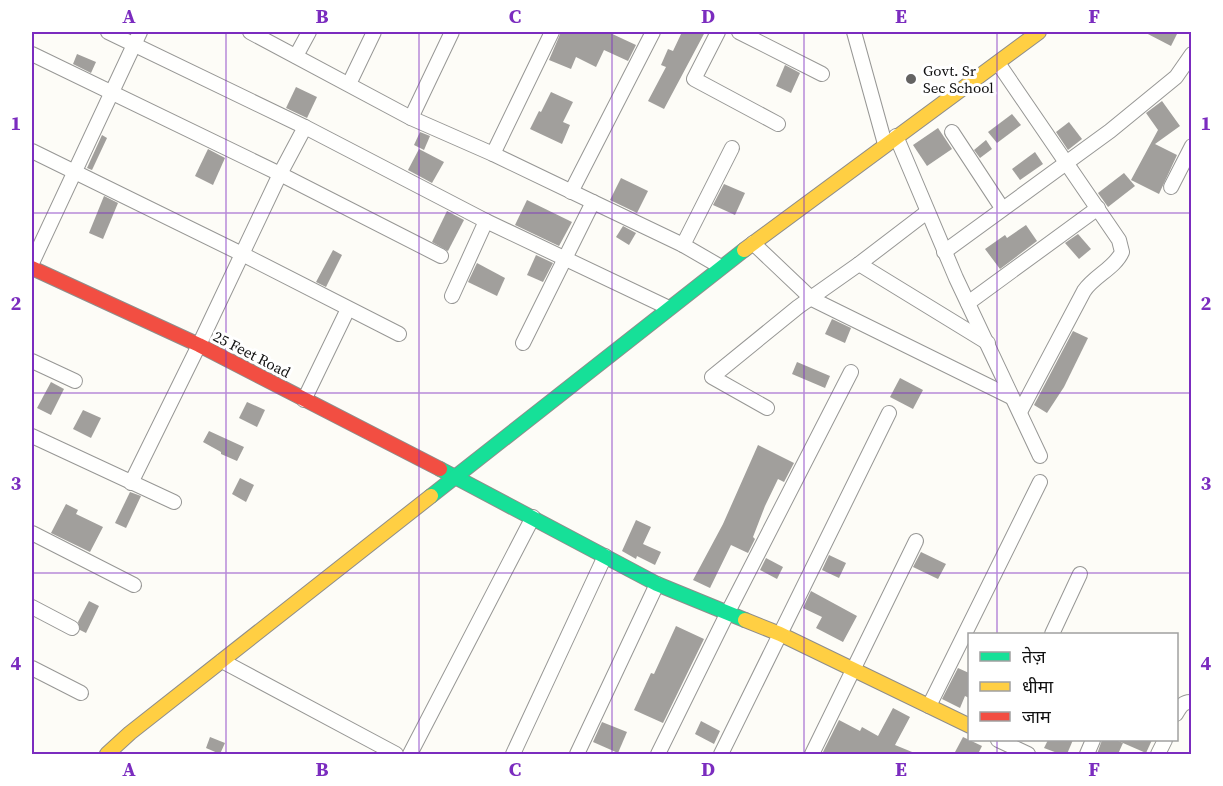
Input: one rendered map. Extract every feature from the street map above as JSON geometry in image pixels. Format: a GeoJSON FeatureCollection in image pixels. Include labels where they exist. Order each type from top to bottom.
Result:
{"type":"FeatureCollection","features":[{"type":"Feature","properties":{"kind":"street"},"geometry":{"type":"LineString","coordinates":[[108,32],[137,38],[486,221],[669,309]]}},
{"type":"Feature","properties":{"kind":"street"},"geometry":{"type":"LineString","coordinates":[[250,32],[411,118],[594,202],[683,245],[721,267]]}},
{"type":"Feature","properties":{"kind":"street"},"geometry":{"type":"LineString","coordinates":[[296,56],[309,32]]}},
{"type":"Feature","properties":{"kind":"street"},"geometry":{"type":"LineString","coordinates":[[349,84],[374,32]]}},
{"type":"Feature","properties":{"kind":"street"},"geometry":{"type":"LineString","coordinates":[[411,118],[452,32]]}},
{"type":"Feature","properties":{"kind":"street"},"geometry":{"type":"LineString","coordinates":[[493,154],[552,32]]}},
{"type":"Feature","properties":{"kind":"street"},"geometry":{"type":"LineString","coordinates":[[571,192],[653,32]]}},
{"type":"Feature","properties":{"kind":"street"},"geometry":{"type":"LineString","coordinates":[[718,32],[694,79],[778,124]]}},
{"type":"Feature","properties":{"kind":"street"},"geometry":{"type":"LineString","coordinates":[[739,32],[822,74]]}},
{"type":"Feature","properties":{"kind":"street"},"geometry":{"type":"LineString","coordinates":[[854,32],[891,140],[927,212],[1040,456]]}},
{"type":"Feature","properties":{"kind":"street"},"geometry":{"type":"LineString","coordinates":[[107,754],[130,733],[721,267],[1039,32]]}},
{"type":"Feature","properties":{"kind":"street"},"geometry":{"type":"LineString","coordinates":[[32,266],[137,38]]}},
{"type":"Feature","properties":{"kind":"street"},"geometry":{"type":"LineString","coordinates":[[32,54],[280,174],[441,256]]}},
{"type":"Feature","properties":{"kind":"street"},"geometry":{"type":"LineString","coordinates":[[944,252],[1110,131],[1176,76],[1191,54]]}},
{"type":"Feature","properties":{"kind":"street"},"geometry":{"type":"LineString","coordinates":[[998,63],[1119,240],[1121,254],[1084,291],[1020,412]]}},
{"type":"Feature","properties":{"kind":"street"},"geometry":{"type":"LineString","coordinates":[[131,483],[280,174],[305,127]]}},
{"type":"Feature","properties":{"kind":"street"},"geometry":{"type":"LineString","coordinates":[[952,132],[1002,208]]}},
{"type":"Feature","properties":{"kind":"street"},"geometry":{"type":"LineString","coordinates":[[1171,187],[1191,146]]}},
{"type":"Feature","properties":{"kind":"street"},"geometry":{"type":"LineString","coordinates":[[683,245],[732,148]]}},
{"type":"Feature","properties":{"kind":"street"},"geometry":{"type":"LineString","coordinates":[[32,152],[242,254],[399,334]]}},
{"type":"Feature","properties":{"kind":"street"},"geometry":{"type":"LineString","coordinates":[[523,343],[594,202]]}},
{"type":"Feature","properties":{"kind":"street"},"geometry":{"type":"LineString","coordinates":[[968,303],[1098,208]]}},
{"type":"Feature","properties":{"kind":"street"},"geometry":{"type":"LineString","coordinates":[[767,408],[712,377],[798,308],[927,212]]}},
{"type":"Feature","properties":{"kind":"street"},"geometry":{"type":"LineString","coordinates":[[452,296],[486,221]]}},
{"type":"Feature","properties":{"kind":"street"},"geometry":{"type":"LineString","coordinates":[[753,243],[812,299],[1011,397]]}},
{"type":"Feature","properties":{"kind":"street"},"geometry":{"type":"LineString","coordinates":[[859,264],[988,343]]}},
{"type":"Feature","properties":{"kind":"street","name":"25 Feet Road"},"geometry":{"type":"LineString","coordinates":[[32,266],[199,345],[533,517],[657,584],[780,634],[968,726]]}},
{"type":"Feature","properties":{"kind":"street"},"geometry":{"type":"LineString","coordinates":[[304,400],[348,309]]}},
{"type":"Feature","properties":{"kind":"street"},"geometry":{"type":"LineString","coordinates":[[32,361],[75,381]]}},
{"type":"Feature","properties":{"kind":"street"},"geometry":{"type":"LineString","coordinates":[[658,754],[851,372]]}},
{"type":"Feature","properties":{"kind":"street"},"geometry":{"type":"LineString","coordinates":[[721,754],[889,413]]}},
{"type":"Feature","properties":{"kind":"street"},"geometry":{"type":"LineString","coordinates":[[32,436],[174,502]]}},
{"type":"Feature","properties":{"kind":"street"},"geometry":{"type":"LineString","coordinates":[[929,706],[1040,482]]}},
{"type":"Feature","properties":{"kind":"street"},"geometry":{"type":"LineString","coordinates":[[410,754],[533,517]]}},
{"type":"Feature","properties":{"kind":"street"},"geometry":{"type":"LineString","coordinates":[[32,533],[134,585]]}},
{"type":"Feature","properties":{"kind":"street"},"geometry":{"type":"LineString","coordinates":[[812,754],[916,541]]}},
{"type":"Feature","properties":{"kind":"street"},"geometry":{"type":"LineString","coordinates":[[513,754],[605,556]]}},
{"type":"Feature","properties":{"kind":"street"},"geometry":{"type":"LineString","coordinates":[[1052,633],[1080,574]]}},
{"type":"Feature","properties":{"kind":"street"},"geometry":{"type":"LineString","coordinates":[[578,754],[657,584]]}},
{"type":"Feature","properties":{"kind":"street"},"geometry":{"type":"LineString","coordinates":[[32,607],[72,628]]}},
{"type":"Feature","properties":{"kind":"street"},"geometry":{"type":"LineString","coordinates":[[222,662],[371,749],[396,754]]}},
{"type":"Feature","properties":{"kind":"street"},"geometry":{"type":"LineString","coordinates":[[32,668],[81,693]]}},
{"type":"Feature","properties":{"kind":"street"},"geometry":{"type":"LineString","coordinates":[[1178,711],[1182,704],[1187,701],[1191,702]]}},
{"type":"Feature","properties":{"kind":"street"},"geometry":{"type":"LineString","coordinates":[[1000,744],[1028,754]]}},
{"type":"Feature","properties":{"kind":"building"},"geometry":{"type":"Polygon","coordinates":[[[561,32],[608,32],[636,45],[628,61],[604,50],[596,67],[576,57],[571,69],[549,60],[561,32]]]}},
{"type":"Feature","properties":{"kind":"building"},"geometry":{"type":"Polygon","coordinates":[[[682,32],[705,32],[664,109],[648,101],[666,67],[661,65],[668,49],[673,51],[682,32]]]}},
{"type":"Feature","properties":{"kind":"building"},"geometry":{"type":"Polygon","coordinates":[[[1144,32],[1178,32],[1171,46],[1144,32]]]}},
{"type":"Feature","properties":{"kind":"building"},"geometry":{"type":"Polygon","coordinates":[[[77,54],[96,62],[91,73],[73,64],[77,54]]]}},
{"type":"Feature","properties":{"kind":"building"},"geometry":{"type":"Polygon","coordinates":[[[785,65],[800,73],[791,93],[776,86],[785,65]]]}},
{"type":"Feature","properties":{"kind":"building"},"geometry":{"type":"Polygon","coordinates":[[[296,87],[317,97],[307,118],[286,108],[296,87]]]}},
{"type":"Feature","properties":{"kind":"building"},"geometry":{"type":"Polygon","coordinates":[[[551,92],[573,102],[563,122],[570,125],[562,144],[530,129],[551,92]]]}},
{"type":"Feature","properties":{"kind":"building"},"geometry":{"type":"Polygon","coordinates":[[[1162,101],[1180,126],[1155,144],[1177,155],[1159,194],[1131,180],[1158,130],[1146,113],[1162,101]]]}},
{"type":"Feature","properties":{"kind":"building"},"geometry":{"type":"Polygon","coordinates":[[[1012,114],[1021,125],[997,143],[988,132],[1012,114]]]}},
{"type":"Feature","properties":{"kind":"building"},"geometry":{"type":"Polygon","coordinates":[[[1069,122],[1082,139],[1068,150],[1056,132],[1069,122]]]}},
{"type":"Feature","properties":{"kind":"building"},"geometry":{"type":"Polygon","coordinates":[[[938,128],[952,149],[927,166],[913,145],[938,128]]]}},
{"type":"Feature","properties":{"kind":"building"},"geometry":{"type":"Polygon","coordinates":[[[420,132],[430,136],[424,150],[414,145],[420,132]]]}},
{"type":"Feature","properties":{"kind":"building"},"geometry":{"type":"Polygon","coordinates":[[[102,135],[107,138],[92,170],[87,168],[102,135]]]}},
{"type":"Feature","properties":{"kind":"building"},"geometry":{"type":"Polygon","coordinates":[[[986,140],[992,149],[980,158],[974,150],[986,140]]]}},
{"type":"Feature","properties":{"kind":"building"},"geometry":{"type":"Polygon","coordinates":[[[208,149],[225,158],[213,185],[195,176],[208,149]]]}},
{"type":"Feature","properties":{"kind":"building"},"geometry":{"type":"Polygon","coordinates":[[[419,149],[444,162],[432,183],[408,170],[419,149]]]}},
{"type":"Feature","properties":{"kind":"building"},"geometry":{"type":"Polygon","coordinates":[[[1035,152],[1043,164],[1020,180],[1012,169],[1035,152]]]}},
{"type":"Feature","properties":{"kind":"building"},"geometry":{"type":"Polygon","coordinates":[[[1124,173],[1135,186],[1108,207],[1098,193],[1124,173]]]}},
{"type":"Feature","properties":{"kind":"building"},"geometry":{"type":"Polygon","coordinates":[[[621,178],[648,191],[637,213],[610,200],[621,178]]]}},
{"type":"Feature","properties":{"kind":"building"},"geometry":{"type":"Polygon","coordinates":[[[724,184],[745,193],[735,215],[713,205],[724,184]]]}},
{"type":"Feature","properties":{"kind":"building"},"geometry":{"type":"Polygon","coordinates":[[[104,196],[118,203],[103,239],[89,233],[104,196]]]}},
{"type":"Feature","properties":{"kind":"building"},"geometry":{"type":"Polygon","coordinates":[[[527,200],[572,222],[559,246],[515,225],[527,200]]]}},
{"type":"Feature","properties":{"kind":"building"},"geometry":{"type":"Polygon","coordinates":[[[447,211],[464,220],[448,251],[432,242],[447,211]]]}},
{"type":"Feature","properties":{"kind":"building"},"geometry":{"type":"Polygon","coordinates":[[[1026,225],[1037,241],[1000,269],[985,249],[1005,235],[1007,238],[1026,225]]]}},
{"type":"Feature","properties":{"kind":"building"},"geometry":{"type":"Polygon","coordinates":[[[623,226],[636,233],[629,245],[616,237],[623,226]]]}},
{"type":"Feature","properties":{"kind":"building"},"geometry":{"type":"Polygon","coordinates":[[[1078,234],[1091,249],[1079,259],[1065,243],[1078,234]]]}},
{"type":"Feature","properties":{"kind":"building"},"geometry":{"type":"Polygon","coordinates":[[[333,250],[342,255],[326,287],[316,282],[333,250]]]}},
{"type":"Feature","properties":{"kind":"building"},"geometry":{"type":"Polygon","coordinates":[[[536,255],[553,263],[543,282],[527,275],[536,255]]]}},
{"type":"Feature","properties":{"kind":"building"},"geometry":{"type":"Polygon","coordinates":[[[477,263],[505,278],[497,296],[468,282],[477,263]]]}},
{"type":"Feature","properties":{"kind":"building"},"geometry":{"type":"Polygon","coordinates":[[[832,319],[851,328],[845,343],[825,334],[832,319]]]}},
{"type":"Feature","properties":{"kind":"building"},"geometry":{"type":"Polygon","coordinates":[[[1073,331],[1088,338],[1064,387],[1047,413],[1034,405],[1073,331]]]}},
{"type":"Feature","properties":{"kind":"building"},"geometry":{"type":"Polygon","coordinates":[[[797,362],[830,376],[825,388],[792,374],[797,362]]]}},
{"type":"Feature","properties":{"kind":"building"},"geometry":{"type":"Polygon","coordinates":[[[900,378],[923,390],[913,409],[890,397],[900,378]]]}},
{"type":"Feature","properties":{"kind":"building"},"geometry":{"type":"Polygon","coordinates":[[[51,382],[64,389],[51,415],[37,408],[51,382]]]}},
{"type":"Feature","properties":{"kind":"building"},"geometry":{"type":"Polygon","coordinates":[[[247,402],[265,410],[257,427],[239,418],[247,402]]]}},
{"type":"Feature","properties":{"kind":"building"},"geometry":{"type":"Polygon","coordinates":[[[83,410],[101,418],[91,438],[73,429],[83,410]]]}},
{"type":"Feature","properties":{"kind":"building"},"geometry":{"type":"Polygon","coordinates":[[[209,431],[244,447],[237,461],[203,442],[209,431]]]}},
{"type":"Feature","properties":{"kind":"building"},"geometry":{"type":"Polygon","coordinates":[[[758,445],[794,463],[784,482],[778,479],[765,506],[753,537],[755,539],[748,553],[731,545],[710,588],[693,580],[723,524],[758,445]]]}},
{"type":"Feature","properties":{"kind":"building"},"geometry":{"type":"Polygon","coordinates":[[[240,478],[254,485],[246,502],[232,494],[240,478]]]}},
{"type":"Feature","properties":{"kind":"building"},"geometry":{"type":"Polygon","coordinates":[[[130,492],[141,496],[126,528],[115,523],[130,492]]]}},
{"type":"Feature","properties":{"kind":"building"},"geometry":{"type":"Polygon","coordinates":[[[66,504],[78,510],[76,514],[103,527],[90,552],[51,533],[66,504]]]}},
{"type":"Feature","properties":{"kind":"building"},"geometry":{"type":"Polygon","coordinates":[[[636,520],[651,527],[643,544],[661,552],[655,565],[637,556],[636,559],[622,551],[636,520]]]}},
{"type":"Feature","properties":{"kind":"building"},"geometry":{"type":"Polygon","coordinates":[[[921,552],[946,564],[938,579],[913,567],[921,552]]]}},
{"type":"Feature","properties":{"kind":"building"},"geometry":{"type":"Polygon","coordinates":[[[829,555],[846,563],[839,578],[822,570],[829,555]]]}},
{"type":"Feature","properties":{"kind":"building"},"geometry":{"type":"Polygon","coordinates":[[[766,558],[783,567],[777,579],[760,570],[766,558]]]}},
{"type":"Feature","properties":{"kind":"building"},"geometry":{"type":"Polygon","coordinates":[[[811,591],[857,616],[843,642],[816,628],[822,617],[803,608],[811,591]]]}},
{"type":"Feature","properties":{"kind":"building"},"geometry":{"type":"Polygon","coordinates":[[[89,601],[99,606],[86,633],[80,630],[78,622],[89,601]]]}},
{"type":"Feature","properties":{"kind":"building"},"geometry":{"type":"Polygon","coordinates":[[[676,626],[704,639],[663,723],[634,710],[676,626]]]}},
{"type":"Feature","properties":{"kind":"building"},"geometry":{"type":"Polygon","coordinates":[[[958,668],[968,673],[968,698],[965,696],[960,708],[942,699],[958,668]]]}},
{"type":"Feature","properties":{"kind":"building"},"geometry":{"type":"Polygon","coordinates":[[[893,708],[910,717],[895,745],[917,754],[822,754],[839,720],[860,731],[862,727],[878,736],[893,708]]]}},
{"type":"Feature","properties":{"kind":"building"},"geometry":{"type":"Polygon","coordinates":[[[701,721],[720,731],[714,744],[695,734],[701,721]]]}},
{"type":"Feature","properties":{"kind":"building"},"geometry":{"type":"Polygon","coordinates":[[[602,722],[627,732],[618,753],[593,742],[602,722]]]}},
{"type":"Feature","properties":{"kind":"building"},"geometry":{"type":"Polygon","coordinates":[[[210,737],[225,743],[220,754],[206,748],[210,737]]]}},
{"type":"Feature","properties":{"kind":"building"},"geometry":{"type":"Polygon","coordinates":[[[963,737],[982,746],[978,754],[954,754],[963,737]]]}},
{"type":"Feature","properties":{"kind":"building"},"geometry":{"type":"Polygon","coordinates":[[[1048,741],[1073,741],[1067,754],[1044,748],[1048,741]]]}},
{"type":"Feature","properties":{"kind":"building"},"geometry":{"type":"Polygon","coordinates":[[[1102,741],[1123,743],[1118,754],[1097,754],[1102,741]]]}},
{"type":"Feature","properties":{"kind":"building"},"geometry":{"type":"Polygon","coordinates":[[[1118,741],[1152,741],[1146,753],[1118,741]]]}},
{"type":"Feature","properties":{"kind":"traffic: fast"},"geometry":{"type":"LineString","coordinates":[[431,496],[744,250]]}},
{"type":"Feature","properties":{"kind":"traffic: fast"},"geometry":{"type":"LineString","coordinates":[[440,469],[657,584],[745,620]]}},
{"type":"Feature","properties":{"kind":"traffic: slow"},"geometry":{"type":"LineString","coordinates":[[744,250],[1039,32]]}},
{"type":"Feature","properties":{"kind":"traffic: slow"},"geometry":{"type":"LineString","coordinates":[[107,754],[130,733],[431,496]]}},
{"type":"Feature","properties":{"kind":"traffic: slow"},"geometry":{"type":"LineString","coordinates":[[745,620],[780,634],[968,725]]}},
{"type":"Feature","properties":{"kind":"traffic: jam"},"geometry":{"type":"LineString","coordinates":[[32,268],[199,345],[440,469]]}},
{"type":"Feature","properties":{"kind":"place","name":"Govt. Sr Sec School"},"geometry":{"type":"Point","coordinates":[911,79]}}]}
